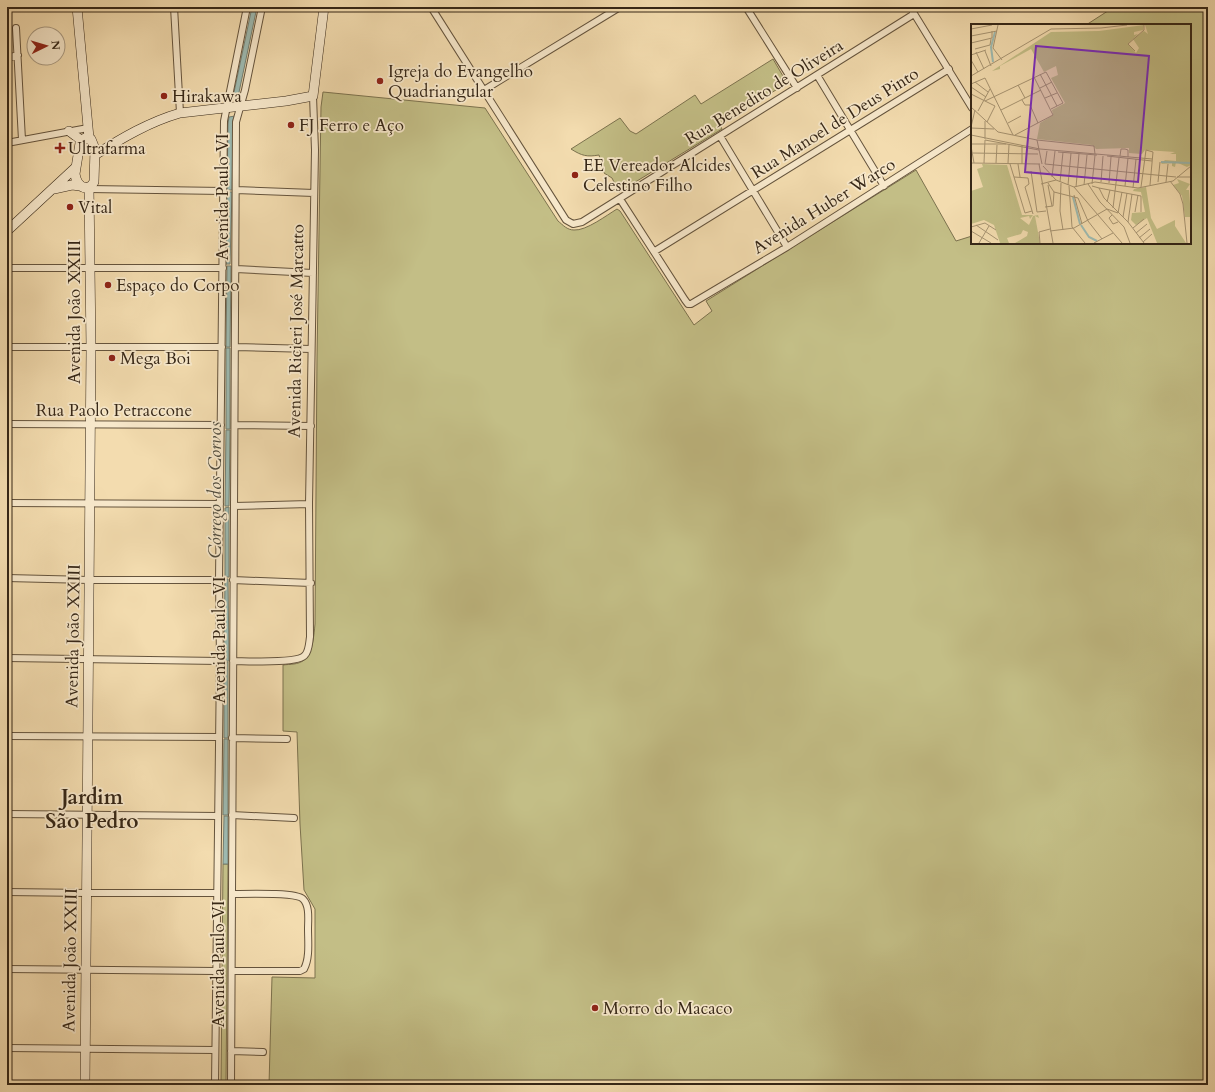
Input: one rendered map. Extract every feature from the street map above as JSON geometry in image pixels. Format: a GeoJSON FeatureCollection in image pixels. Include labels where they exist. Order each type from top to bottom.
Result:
{"type":"FeatureCollection","features":[{"type":"Feature","properties":{"kind":"street","name":"Avenida João XXIII"},"geometry":{"type":"LineString","coordinates":[[77,7],[88,140],[95,155],[93,184],[86,187]]}},
{"type":"Feature","properties":{"kind":"street"},"geometry":{"type":"LineString","coordinates":[[174,7],[180,113]]}},
{"type":"Feature","properties":{"kind":"street","name":"Avenida Paulo VI"},"geometry":{"type":"LineString","coordinates":[[215,1085],[224,121],[247,7]]}},
{"type":"Feature","properties":{"kind":"street","name":"Avenida Paulo VI"},"geometry":{"type":"LineString","coordinates":[[231,1085],[236,122],[241,106],[262,7]]}},
{"type":"Feature","properties":{"kind":"street","name":"Avenida Ricieri José Marcatto"},"geometry":{"type":"LineString","coordinates":[[233,661],[293,660],[305,656],[310,637],[311,583],[309,504],[315,127],[313,96],[324,7]]}},
{"type":"Feature","properties":{"kind":"street"},"geometry":{"type":"LineString","coordinates":[[431,7],[484,90],[620,7]]}},
{"type":"Feature","properties":{"kind":"street"},"geometry":{"type":"LineString","coordinates":[[746,7],[797,88]]}},
{"type":"Feature","properties":{"kind":"street"},"geometry":{"type":"LineString","coordinates":[[910,7],[971,106]]}},
{"type":"Feature","properties":{"kind":"street","name":"Rua Benedito de Oliveira"},"geometry":{"type":"LineString","coordinates":[[484,90],[566,220],[573,224],[582,222],[620,199],[914,14]]}},
{"type":"Feature","properties":{"kind":"street"},"geometry":{"type":"LineString","coordinates":[[16,28],[22,140]]}},
{"type":"Feature","properties":{"kind":"street"},"geometry":{"type":"LineString","coordinates":[[7,58],[18,55]]}},
{"type":"Feature","properties":{"kind":"street","name":"Rua Manoel de Deus Pinto"},"geometry":{"type":"LineString","coordinates":[[655,251],[949,69]]}},
{"type":"Feature","properties":{"kind":"street"},"geometry":{"type":"LineString","coordinates":[[817,75],[884,186]]}},
{"type":"Feature","properties":{"kind":"street"},"geometry":{"type":"LineString","coordinates":[[95,155],[121,138],[155,122],[180,113],[286,101],[313,96]]}},
{"type":"Feature","properties":{"kind":"street"},"geometry":{"type":"LineString","coordinates":[[7,143],[88,128]]}},
{"type":"Feature","properties":{"kind":"street","name":"Avenida Huber Warco"},"geometry":{"type":"LineString","coordinates":[[655,251],[688,304],[694,302],[786,247],[971,130]]}},
{"type":"Feature","properties":{"kind":"street"},"geometry":{"type":"LineString","coordinates":[[70,131],[88,140],[121,138]]}},
{"type":"Feature","properties":{"kind":"street"},"geometry":{"type":"LineString","coordinates":[[720,136],[786,247]]}},
{"type":"Feature","properties":{"kind":"street","name":"Avenida João XXIII"},"geometry":{"type":"LineString","coordinates":[[85,1085],[84,1049],[87,894],[91,348],[90,268],[86,187],[76,179],[75,174],[79,146],[88,140]]}},
{"type":"Feature","properties":{"kind":"street"},"geometry":{"type":"LineString","coordinates":[[7,231],[76,167]]}},
{"type":"Feature","properties":{"kind":"street"},"geometry":{"type":"LineString","coordinates":[[54,189],[72,185],[86,187],[223,191]]}},
{"type":"Feature","properties":{"kind":"street"},"geometry":{"type":"LineString","coordinates":[[236,190],[314,193]]}},
{"type":"Feature","properties":{"kind":"street"},"geometry":{"type":"LineString","coordinates":[[620,199],[655,251]]}},
{"type":"Feature","properties":{"kind":"street"},"geometry":{"type":"LineString","coordinates":[[7,268],[223,268]]}},
{"type":"Feature","properties":{"kind":"street"},"geometry":{"type":"LineString","coordinates":[[236,269],[313,273]]}},
{"type":"Feature","properties":{"kind":"street"},"geometry":{"type":"LineString","coordinates":[[7,347],[222,347]]}},
{"type":"Feature","properties":{"kind":"street"},"geometry":{"type":"LineString","coordinates":[[236,347],[311,349]]}},
{"type":"Feature","properties":{"kind":"street","name":"Rua Paolo Petraccone"},"geometry":{"type":"LineString","coordinates":[[7,424],[221,425]]}},
{"type":"Feature","properties":{"kind":"street"},"geometry":{"type":"LineString","coordinates":[[235,424],[311,426]]}},
{"type":"Feature","properties":{"kind":"street"},"geometry":{"type":"LineString","coordinates":[[7,503],[90,502],[220,504]]}},
{"type":"Feature","properties":{"kind":"street"},"geometry":{"type":"LineString","coordinates":[[234,506],[309,504]]}},
{"type":"Feature","properties":{"kind":"street"},"geometry":{"type":"LineString","coordinates":[[7,578],[89,580],[219,580]]}},
{"type":"Feature","properties":{"kind":"street"},"geometry":{"type":"LineString","coordinates":[[233,580],[311,583]]}},
{"type":"Feature","properties":{"kind":"street"},"geometry":{"type":"LineString","coordinates":[[7,658],[220,661]]}},
{"type":"Feature","properties":{"kind":"street"},"geometry":{"type":"LineString","coordinates":[[7,736],[219,737]]}},
{"type":"Feature","properties":{"kind":"street"},"geometry":{"type":"LineString","coordinates":[[232,738],[287,739]]}},
{"type":"Feature","properties":{"kind":"street"},"geometry":{"type":"LineString","coordinates":[[7,814],[218,816]]}},
{"type":"Feature","properties":{"kind":"street"},"geometry":{"type":"LineString","coordinates":[[232,815],[294,818]]}},
{"type":"Feature","properties":{"kind":"street"},"geometry":{"type":"LineString","coordinates":[[7,892],[87,894],[217,893]]}},
{"type":"Feature","properties":{"kind":"street"},"geometry":{"type":"LineString","coordinates":[[232,894],[287,894],[298,896],[303,898],[306,903],[308,914],[307,961],[304,969],[295,972],[232,971]]}},
{"type":"Feature","properties":{"kind":"street"},"geometry":{"type":"LineString","coordinates":[[7,969],[216,971]]}},
{"type":"Feature","properties":{"kind":"street"},"geometry":{"type":"LineString","coordinates":[[7,1048],[215,1050]]}},
{"type":"Feature","properties":{"kind":"street"},"geometry":{"type":"LineString","coordinates":[[231,1051],[263,1052]]}},
{"type":"Feature","properties":{"kind":"shaded area"},"geometry":{"type":"Polygon","coordinates":[[[1114,7],[1208,7],[1208,1085],[269,1085],[272,977],[315,978],[315,909],[304,890],[297,732],[283,731],[283,665],[299,663],[307,657],[312,643],[315,624],[317,358],[321,107],[323,92],[485,108],[558,221],[569,229],[579,230],[602,219],[617,209],[620,211],[694,325],[712,311],[706,301],[916,170],[956,241],[971,236],[971,244],[1191,244],[1191,24],[1088,24],[1114,7]]]}},
{"type":"Feature","properties":{"kind":"shaded area"},"geometry":{"type":"Polygon","coordinates":[[[773,59],[787,83],[720,125],[722,129],[619,192],[612,178],[604,173],[599,155],[585,155],[571,149],[620,118],[630,131],[636,134],[695,95],[701,104],[773,59]]]}},
{"type":"Feature","properties":{"kind":"shaded area"},"geometry":{"type":"Polygon","coordinates":[[[223,864],[228,864],[226,1085],[221,1085],[223,864]]]}},
{"type":"Feature","properties":{"kind":"water"},"geometry":{"type":"Polygon","coordinates":[[[252,7],[257,7],[238,97],[233,97],[252,7]]]}},
{"type":"Feature","properties":{"kind":"water"},"geometry":{"type":"Polygon","coordinates":[[[235,116],[233,120],[232,190],[227,190],[228,124],[229,117],[235,116]]]}},
{"type":"Feature","properties":{"kind":"water"},"geometry":{"type":"Polygon","coordinates":[[[227,192],[232,192],[230,264],[226,264],[227,192]]]}},
{"type":"Feature","properties":{"kind":"water"},"geometry":{"type":"Polygon","coordinates":[[[227,266],[231,266],[230,347],[226,347],[227,266]]]}},
{"type":"Feature","properties":{"kind":"water"},"geometry":{"type":"Polygon","coordinates":[[[226,348],[230,348],[230,429],[226,429],[226,348]]]}},
{"type":"Feature","properties":{"kind":"water"},"geometry":{"type":"Polygon","coordinates":[[[226,430],[230,430],[229,506],[225,506],[226,430]]]}},
{"type":"Feature","properties":{"kind":"water"},"geometry":{"type":"Polygon","coordinates":[[[229,507],[229,577],[225,577],[225,508],[229,507]]]}},
{"type":"Feature","properties":{"kind":"water"},"geometry":{"type":"Polygon","coordinates":[[[225,579],[228,579],[229,661],[224,661],[225,579]]]}},
{"type":"Feature","properties":{"kind":"water"},"geometry":{"type":"Polygon","coordinates":[[[224,662],[228,662],[228,738],[224,738],[224,662]]]}},
{"type":"Feature","properties":{"kind":"water"},"geometry":{"type":"Polygon","coordinates":[[[224,739],[228,739],[228,815],[223,815],[224,739]]]}},
{"type":"Feature","properties":{"kind":"water"},"geometry":{"type":"Polygon","coordinates":[[[224,816],[228,816],[228,864],[223,864],[224,816]]]}},
{"type":"Feature","properties":{"kind":"place","name":"Igreja do Evangelho Quadriangular"},"geometry":{"type":"Point","coordinates":[380,81]}},
{"type":"Feature","properties":{"kind":"place","name":"Hirakawa"},"geometry":{"type":"Point","coordinates":[164,96]}},
{"type":"Feature","properties":{"kind":"place","name":"FJ Ferro e Aço"},"geometry":{"type":"Point","coordinates":[291,125]}},
{"type":"Feature","properties":{"kind":"place","name":"Ultrafarma"},"geometry":{"type":"Point","coordinates":[60,148]}},
{"type":"Feature","properties":{"kind":"place","name":"EE Vereador Alcides Celestino Filho"},"geometry":{"type":"Point","coordinates":[575,175]}},
{"type":"Feature","properties":{"kind":"place","name":"Vital"},"geometry":{"type":"Point","coordinates":[70,207]}},
{"type":"Feature","properties":{"kind":"place","name":"Espaço do Corpo"},"geometry":{"type":"Point","coordinates":[108,285]}},
{"type":"Feature","properties":{"kind":"place","name":"Mega Boi"},"geometry":{"type":"Point","coordinates":[112,358]}},
{"type":"Feature","properties":{"kind":"place","name":"Morro do Macaco"},"geometry":{"type":"Point","coordinates":[595,1008]}},
{"type":"Feature","properties":{"kind":"district","name":"Jardim São Pedro"},"geometry":{"type":"Point","coordinates":[92,809]}},
{"type":"Feature","properties":{"kind":"water label","name":"Córrego dos Corvos"},"geometry":{"type":"Point","coordinates":[215,490]}}]}
